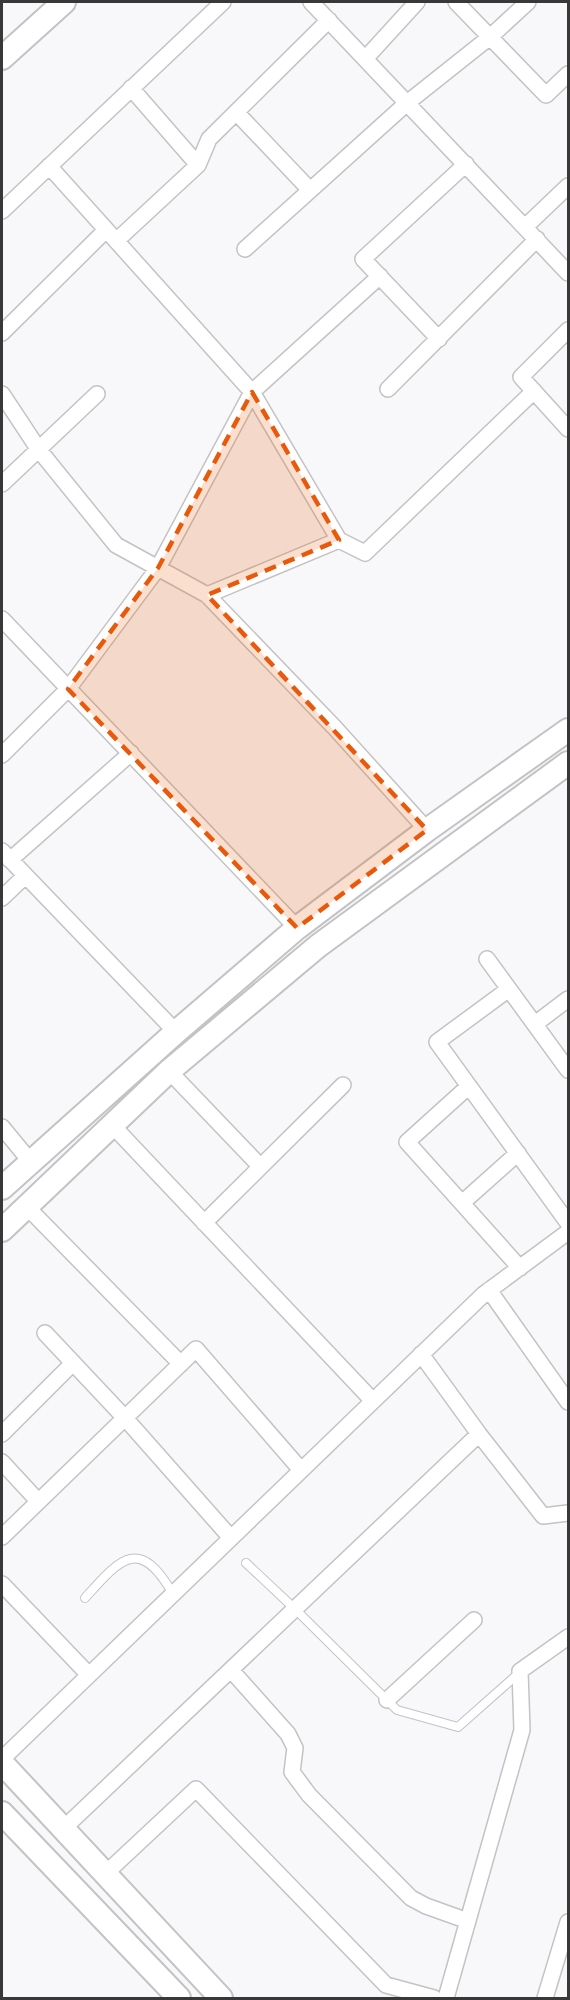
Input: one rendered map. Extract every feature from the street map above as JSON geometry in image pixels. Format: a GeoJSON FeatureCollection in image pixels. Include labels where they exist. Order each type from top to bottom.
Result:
{"type":"FeatureCollection","features":[{"type":"Feature","properties":{"kind":"street"},"geometry":{"type":"LineString","coordinates":[[2,58],[64,2]]}},
{"type":"Feature","properties":{"kind":"street"},"geometry":{"type":"LineString","coordinates":[[2,211],[223,2]]}},
{"type":"Feature","properties":{"kind":"street"},"geometry":{"type":"LineString","coordinates":[[311,2],[568,273]]}},
{"type":"Feature","properties":{"kind":"street"},"geometry":{"type":"LineString","coordinates":[[365,59],[417,2]]}},
{"type":"Feature","properties":{"kind":"street"},"geometry":{"type":"LineString","coordinates":[[456,2],[546,95],[568,74]]}},
{"type":"Feature","properties":{"kind":"street"},"geometry":{"type":"LineString","coordinates":[[244,249],[407,103],[490,37],[528,2]]}},
{"type":"Feature","properties":{"kind":"street"},"geometry":{"type":"LineString","coordinates":[[2,333],[111,235],[198,165],[209,139],[328,20]]}},
{"type":"Feature","properties":{"kind":"street"},"geometry":{"type":"LineString","coordinates":[[131,88],[198,165]]}},
{"type":"Feature","properties":{"kind":"street"},"geometry":{"type":"LineString","coordinates":[[236,112],[310,190]]}},
{"type":"Feature","properties":{"kind":"street"},"geometry":{"type":"LineString","coordinates":[[439,339],[363,259],[466,164]]}},
{"type":"Feature","properties":{"kind":"street"},"geometry":{"type":"LineString","coordinates":[[49,166],[252,392],[339,540],[365,553],[534,391]]}},
{"type":"Feature","properties":{"kind":"street"},"geometry":{"type":"LineString","coordinates":[[525,227],[568,186]]}},
{"type":"Feature","properties":{"kind":"street"},"geometry":{"type":"LineString","coordinates":[[388,389],[537,239]]}},
{"type":"Feature","properties":{"kind":"street"},"geometry":{"type":"LineString","coordinates":[[2,755],[68,689],[158,568],[252,392],[380,276]]}},
{"type":"Feature","properties":{"kind":"street"},"geometry":{"type":"LineString","coordinates":[[568,330],[521,377],[568,429]]}},
{"type":"Feature","properties":{"kind":"street"},"geometry":{"type":"LineString","coordinates":[[2,394],[39,450],[116,545],[207,595],[335,728],[427,830]]}},
{"type":"Feature","properties":{"kind":"street"},"geometry":{"type":"LineString","coordinates":[[2,484],[97,394]]}},
{"type":"Feature","properties":{"kind":"street"},"geometry":{"type":"LineString","coordinates":[[207,595],[339,540]]}},
{"type":"Feature","properties":{"kind":"street"},"geometry":{"type":"LineString","coordinates":[[2,619],[297,928]]}},
{"type":"Feature","properties":{"kind":"street"},"geometry":{"type":"LineString","coordinates":[[2,1188],[176,1032],[297,928],[427,830],[568,730]]}},
{"type":"Feature","properties":{"kind":"street"},"geometry":{"type":"LineString","coordinates":[[131,753],[6,856],[176,1032]]}},
{"type":"Feature","properties":{"kind":"street"},"geometry":{"type":"LineString","coordinates":[[2,1230],[169,1071],[318,946],[568,763]]}},
{"type":"Feature","properties":{"kind":"street"},"geometry":{"type":"LineString","coordinates":[[2,898],[25,876]]}},
{"type":"Feature","properties":{"kind":"street"},"geometry":{"type":"LineString","coordinates":[[487,959],[568,1070]]}},
{"type":"Feature","properties":{"kind":"street"},"geometry":{"type":"LineString","coordinates":[[509,989],[437,1042],[568,1223]]}},
{"type":"Feature","properties":{"kind":"street"},"geometry":{"type":"LineString","coordinates":[[535,1024],[568,999]]}},
{"type":"Feature","properties":{"kind":"street"},"geometry":{"type":"LineString","coordinates":[[169,1071],[260,1167]]}},
{"type":"Feature","properties":{"kind":"street"},"geometry":{"type":"LineString","coordinates":[[204,1223],[343,1085]]}},
{"type":"Feature","properties":{"kind":"street"},"geometry":{"type":"LineString","coordinates":[[469,1086],[407,1142],[520,1268]]}},
{"type":"Feature","properties":{"kind":"street"},"geometry":{"type":"LineString","coordinates":[[113,1126],[373,1401]]}},
{"type":"Feature","properties":{"kind":"street"},"geometry":{"type":"LineString","coordinates":[[2,1127],[30,1161]]}},
{"type":"Feature","properties":{"kind":"street"},"geometry":{"type":"LineString","coordinates":[[462,1203],[518,1153]]}},
{"type":"Feature","properties":{"kind":"street"},"geometry":{"type":"LineString","coordinates":[[26,1206],[181,1364]]}},
{"type":"Feature","properties":{"kind":"street"},"geometry":{"type":"LineString","coordinates":[[221,1998],[2,1761],[489,1290],[568,1232]]}},
{"type":"Feature","properties":{"kind":"street"},"geometry":{"type":"LineString","coordinates":[[489,1290],[566,1393]]}},
{"type":"Feature","properties":{"kind":"street"},"geometry":{"type":"LineString","coordinates":[[45,1333],[125,1418],[231,1538]]}},
{"type":"Feature","properties":{"kind":"street"},"geometry":{"type":"LineString","coordinates":[[2,1537],[196,1349],[301,1470]]}},
{"type":"Feature","properties":{"kind":"street"},"geometry":{"type":"LineString","coordinates":[[422,1354],[479,1434],[543,1516],[568,1513]]}},
{"type":"Feature","properties":{"kind":"street"},"geometry":{"type":"LineString","coordinates":[[2,1434],[73,1363]]}},
{"type":"Feature","properties":{"kind":"street"},"geometry":{"type":"LineString","coordinates":[[63,1829],[479,1434]]}},
{"type":"Feature","properties":{"kind":"street"},"geometry":{"type":"LineString","coordinates":[[2,1462],[38,1501]]}},
{"type":"Feature","properties":{"kind":"street"},"geometry":{"type":"LineString","coordinates":[[2,1584],[89,1675]]}},
{"type":"Feature","properties":{"kind":"street"},"geometry":{"type":"LineString","coordinates":[[387,1700],[474,1620]]}},
{"type":"Feature","properties":{"kind":"street"},"geometry":{"type":"LineString","coordinates":[[446,1998],[522,1730],[520,1671],[568,1637]]}},
{"type":"Feature","properties":{"kind":"street"},"geometry":{"type":"LineString","coordinates":[[231,1670],[288,1734],[295,1748],[292,1772],[309,1796],[411,1898],[426,1906],[468,1921]]}},
{"type":"Feature","properties":{"kind":"street"},"geometry":{"type":"LineString","coordinates":[[105,1874],[196,1789],[386,1985],[398,1994],[434,1998]]}},
{"type":"Feature","properties":{"kind":"street"},"geometry":{"type":"LineString","coordinates":[[2,1814],[179,1998]]}},
{"type":"Feature","properties":{"kind":"street"},"geometry":{"type":"LineString","coordinates":[[545,1998],[568,1922]]}},
{"type":"Feature","properties":{"kind":"lane"},"geometry":{"type":"LineString","coordinates":[[85,1598],[107,1573],[126,1559],[134,1558],[150,1563],[164,1578],[173,1594]]}},
{"type":"Feature","properties":{"kind":"lane"},"geometry":{"type":"LineString","coordinates":[[246,1563],[397,1710],[458,1727],[520,1671]]}},
{"type":"Feature","properties":{"kind":"highlighted area"},"geometry":{"type":"Polygon","coordinates":[[[252,392],[339,540],[207,595],[427,830],[297,928],[68,689],[158,568],[252,392]]]}}]}
